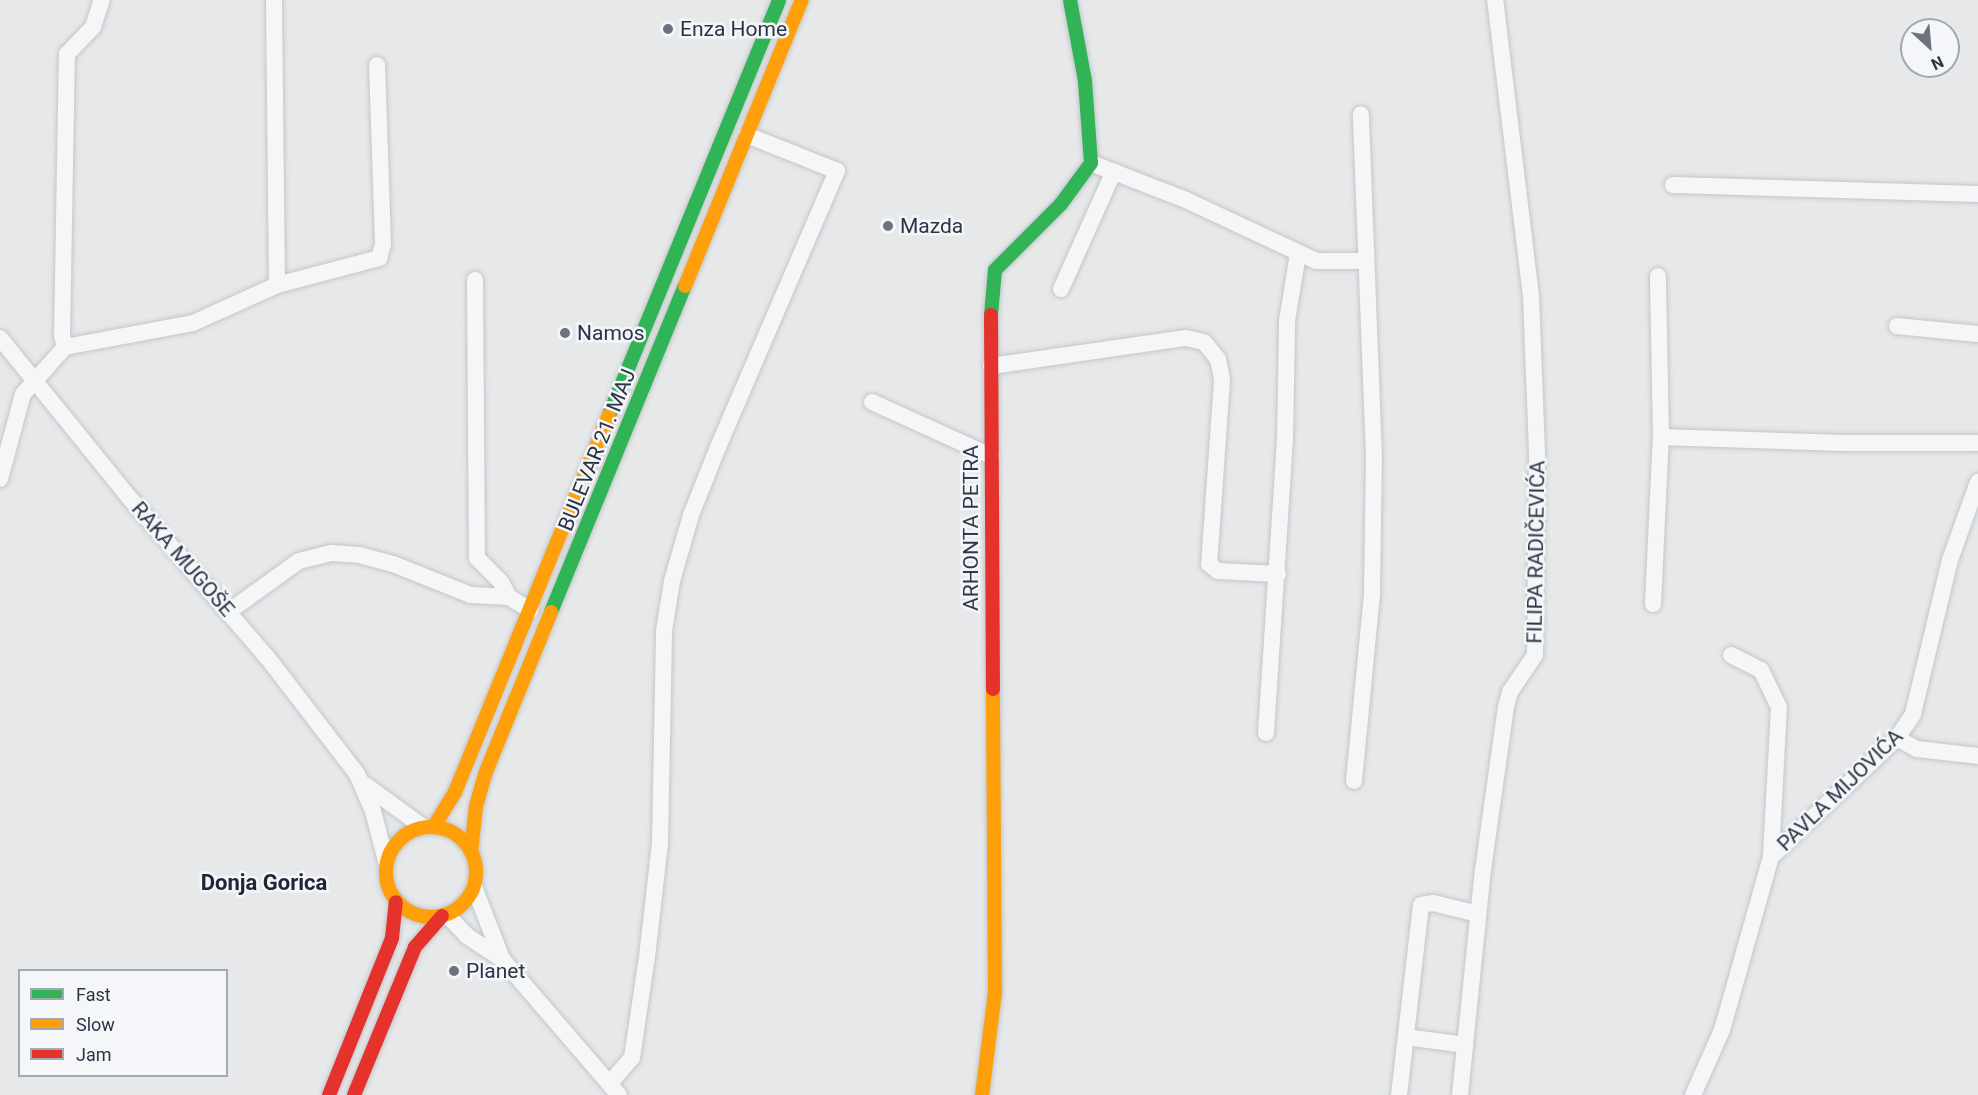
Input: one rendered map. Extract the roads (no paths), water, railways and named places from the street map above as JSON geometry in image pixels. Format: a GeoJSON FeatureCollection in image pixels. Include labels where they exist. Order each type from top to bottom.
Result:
{"type":"FeatureCollection","features":[{"type":"Feature","properties":{"kind":"main road","name":"BULEVAR 21. MAJ"},"geometry":{"type":"LineString","coordinates":[[386,861],[396,843],[428,827],[455,792],[779,0]]}},
{"type":"Feature","properties":{"kind":"main road","name":"BULEVAR 21. MAJ"},"geometry":{"type":"LineString","coordinates":[[474,887],[476,863],[471,852],[476,806],[485,774],[802,0]]}},
{"type":"Feature","properties":{"kind":"main road"},"geometry":{"type":"LineString","coordinates":[[1070,0],[1085,81],[1092,163]]}},
{"type":"Feature","properties":{"kind":"main road","name":"ARHONTA PETRA"},"geometry":{"type":"LineString","coordinates":[[982,1095],[994,992],[991,290],[995,270],[1062,204],[1092,163]]}},
{"type":"Feature","properties":{"kind":"main road"},"geometry":{"type":"LineString","coordinates":[[428,827],[456,834],[471,852]]}},
{"type":"Feature","properties":{"kind":"main road"},"geometry":{"type":"LineString","coordinates":[[386,861],[386,883],[396,902],[417,915],[444,915]]}},
{"type":"Feature","properties":{"kind":"main road"},"geometry":{"type":"LineString","coordinates":[[354,1095],[416,947],[444,915],[458,908],[474,887]]}},
{"type":"Feature","properties":{"kind":"main road"},"geometry":{"type":"LineString","coordinates":[[329,1095],[392,938],[396,902]]}},
{"type":"Feature","properties":{"kind":"street"},"geometry":{"type":"LineString","coordinates":[[65,347],[62,332],[67,54],[93,27],[102,0]]}},
{"type":"Feature","properties":{"kind":"street"},"geometry":{"type":"LineString","coordinates":[[274,0],[277,285]]}},
{"type":"Feature","properties":{"kind":"street","name":"FILIPA RADIČEVIĆA"},"geometry":{"type":"LineString","coordinates":[[1460,1095],[1478,914],[1506,707],[1510,692],[1535,655],[1537,453],[1530,296],[1495,0]]}},
{"type":"Feature","properties":{"kind":"street"},"geometry":{"type":"LineString","coordinates":[[0,479],[20,400],[33,381],[65,347],[193,323],[277,285],[379,258],[382,254],[378,65]]}},
{"type":"Feature","properties":{"kind":"street"},"geometry":{"type":"LineString","coordinates":[[1354,781],[1372,594],[1374,457],[1361,114]]}},
{"type":"Feature","properties":{"kind":"street"},"geometry":{"type":"LineString","coordinates":[[444,915],[467,936],[502,959],[615,1089],[632,1058],[647,957],[660,843],[664,631],[672,581],[691,515],[718,447],[837,171],[747,135]]}},
{"type":"Feature","properties":{"kind":"street"},"geometry":{"type":"LineString","coordinates":[[1092,163],[1261,233],[1298,254],[1316,261],[1365,261]]}},
{"type":"Feature","properties":{"kind":"street"},"geometry":{"type":"LineString","coordinates":[[1061,289],[1114,171]]}},
{"type":"Feature","properties":{"kind":"street"},"geometry":{"type":"LineString","coordinates":[[1673,185],[1978,194]]}},
{"type":"Feature","properties":{"kind":"street"},"geometry":{"type":"LineString","coordinates":[[1266,733],[1278,574],[1287,321],[1298,254]]}},
{"type":"Feature","properties":{"kind":"street"},"geometry":{"type":"LineString","coordinates":[[1653,604],[1660,436],[1658,276]]}},
{"type":"Feature","properties":{"kind":"street"},"geometry":{"type":"LineString","coordinates":[[475,280],[476,554],[480,565],[501,582],[509,597]]}},
{"type":"Feature","properties":{"kind":"street"},"geometry":{"type":"LineString","coordinates":[[1897,326],[1978,334]]}},
{"type":"Feature","properties":{"kind":"street","name":"RAKA MUGOŠE"},"geometry":{"type":"LineString","coordinates":[[0,338],[33,381],[228,612],[363,783],[428,827]]}},
{"type":"Feature","properties":{"kind":"street"},"geometry":{"type":"LineString","coordinates":[[991,366],[1186,338],[1204,342],[1218,359],[1222,380],[1209,564],[1218,571],[1278,574]]}},
{"type":"Feature","properties":{"kind":"street"},"geometry":{"type":"LineString","coordinates":[[872,402],[992,456]]}},
{"type":"Feature","properties":{"kind":"street"},"geometry":{"type":"LineString","coordinates":[[1660,436],[1842,443],[1978,443]]}},
{"type":"Feature","properties":{"kind":"street","name":"PAVLA MIJOVIĆA"},"geometry":{"type":"LineString","coordinates":[[1693,1095],[1722,1030],[1772,857],[1897,738],[1916,706],[1950,560],[1978,482]]}},
{"type":"Feature","properties":{"kind":"street"},"geometry":{"type":"LineString","coordinates":[[228,612],[299,561],[332,554],[359,555],[393,564],[471,595],[509,597],[530,610]]}},
{"type":"Feature","properties":{"kind":"street"},"geometry":{"type":"LineString","coordinates":[[1731,655],[1761,670],[1779,707],[1772,857]]}},
{"type":"Feature","properties":{"kind":"street"},"geometry":{"type":"LineString","coordinates":[[1897,738],[1917,749],[1978,756]]}},
{"type":"Feature","properties":{"kind":"street","name":"RAKA MUGOŠE"},"geometry":{"type":"LineString","coordinates":[[363,783],[386,861]]}},
{"type":"Feature","properties":{"kind":"street"},"geometry":{"type":"LineString","coordinates":[[474,887],[502,959]]}},
{"type":"Feature","properties":{"kind":"street"},"geometry":{"type":"LineString","coordinates":[[1399,1095],[1421,905],[1433,903],[1478,914]]}},
{"type":"Feature","properties":{"kind":"street"},"geometry":{"type":"LineString","coordinates":[[1406,1037],[1466,1045]]}},
{"type":"Feature","properties":{"kind":"place","name":"Enza Home"},"geometry":{"type":"Point","coordinates":[668,29]}},
{"type":"Feature","properties":{"kind":"place","name":"Mazda"},"geometry":{"type":"Point","coordinates":[888,226]}},
{"type":"Feature","properties":{"kind":"place","name":"Namos"},"geometry":{"type":"Point","coordinates":[565,333]}},
{"type":"Feature","properties":{"kind":"place","name":"Planet"},"geometry":{"type":"Point","coordinates":[454,971]}},
{"type":"Feature","properties":{"kind":"district","name":"Donja Gorica"},"geometry":{"type":"Point","coordinates":[264,883]}}]}
